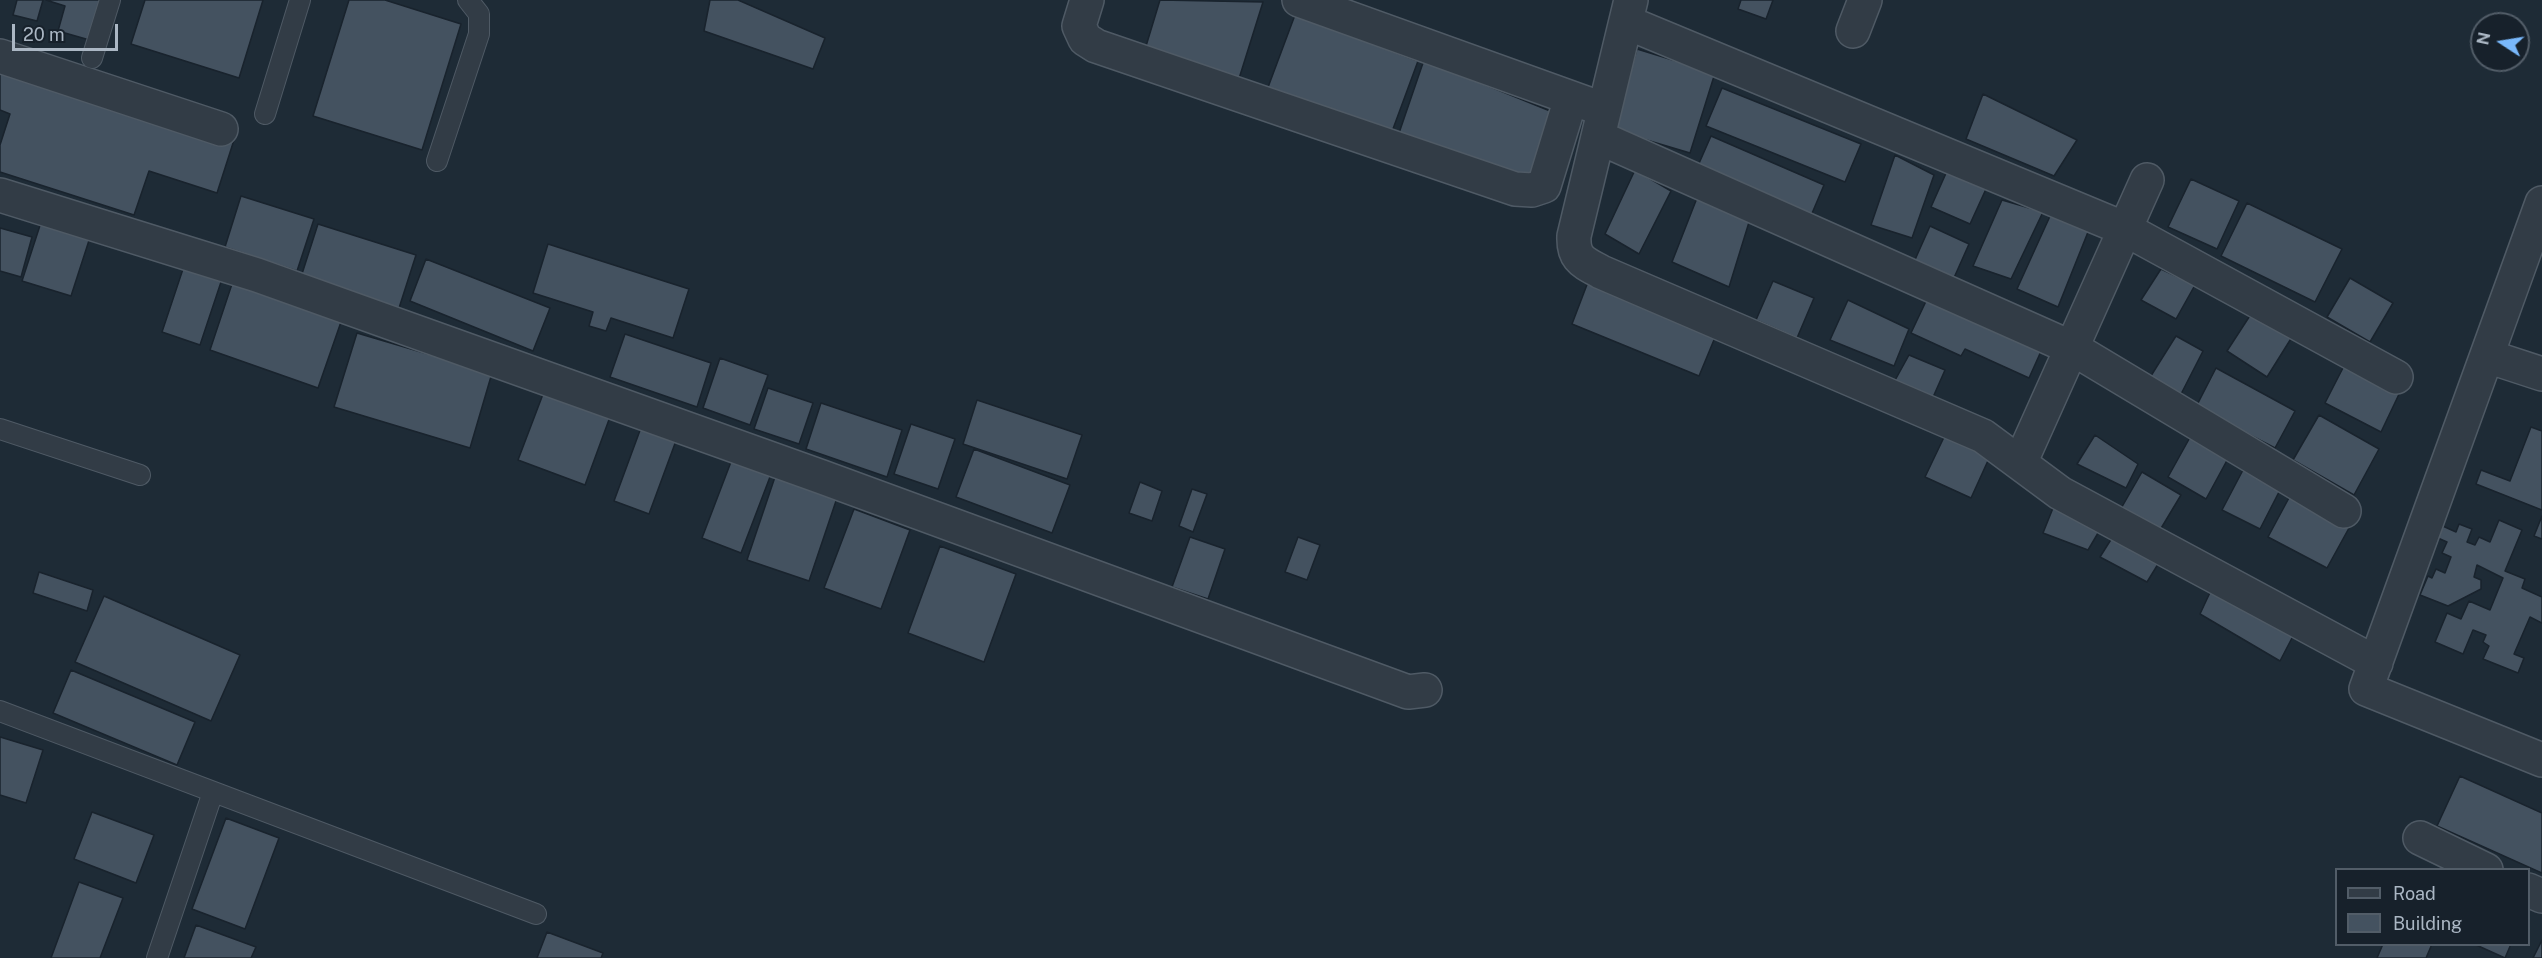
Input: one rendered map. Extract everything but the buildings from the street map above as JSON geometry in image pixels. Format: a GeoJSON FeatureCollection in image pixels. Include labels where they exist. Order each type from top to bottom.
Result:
{"type":"FeatureCollection","features":[{"type":"Feature","properties":{"kind":"street"},"geometry":{"type":"LineString","coordinates":[[1087,0],[1079,26],[1085,39],[1096,46],[1515,189],[1532,190],[1544,186],[1571,98]]}},
{"type":"Feature","properties":{"kind":"street"},"geometry":{"type":"LineString","coordinates":[[1299,0],[1571,98],[1601,123],[2072,348],[2344,511]]}},
{"type":"Feature","properties":{"kind":"street"},"geometry":{"type":"LineString","coordinates":[[1853,31],[1865,0]]}},
{"type":"Feature","properties":{"kind":"street"},"geometry":{"type":"LineString","coordinates":[[2376,663],[2060,493],[2021,461],[1983,436],[1602,272],[1578,259],[1573,250],[1574,236],[1628,11],[2125,229],[2397,378]]}},
{"type":"Feature","properties":{"kind":"street"},"geometry":{"type":"LineString","coordinates":[[0,56],[221,129]]}},
{"type":"Feature","properties":{"kind":"street"},"geometry":{"type":"LineString","coordinates":[[2021,461],[2147,180]]}},
{"type":"Feature","properties":{"kind":"street"},"geometry":{"type":"LineString","coordinates":[[0,195],[257,275],[822,477],[1408,692],[1425,690]]}},
{"type":"Feature","properties":{"kind":"street"},"geometry":{"type":"LineString","coordinates":[[2542,203],[2366,689],[2542,760]]}},
{"type":"Feature","properties":{"kind":"street"},"geometry":{"type":"LineString","coordinates":[[2487,356],[2542,374]]}},
{"type":"Feature","properties":{"kind":"street"},"geometry":{"type":"LineString","coordinates":[[2421,838],[2482,868]]}},
{"type":"Feature","properties":{"kind":"lane"},"geometry":{"type":"LineString","coordinates":[[92,58],[110,0]]}},
{"type":"Feature","properties":{"kind":"lane"},"geometry":{"type":"LineString","coordinates":[[265,114],[300,0]]}},
{"type":"Feature","properties":{"kind":"lane"},"geometry":{"type":"LineString","coordinates":[[437,161],[478,34],[479,14],[468,0]]}},
{"type":"Feature","properties":{"kind":"lane"},"geometry":{"type":"LineString","coordinates":[[0,429],[140,475]]}},
{"type":"Feature","properties":{"kind":"lane"},"geometry":{"type":"LineString","coordinates":[[0,711],[537,914]]}},
{"type":"Feature","properties":{"kind":"lane"},"geometry":{"type":"LineString","coordinates":[[157,958],[213,792]]}}]}
